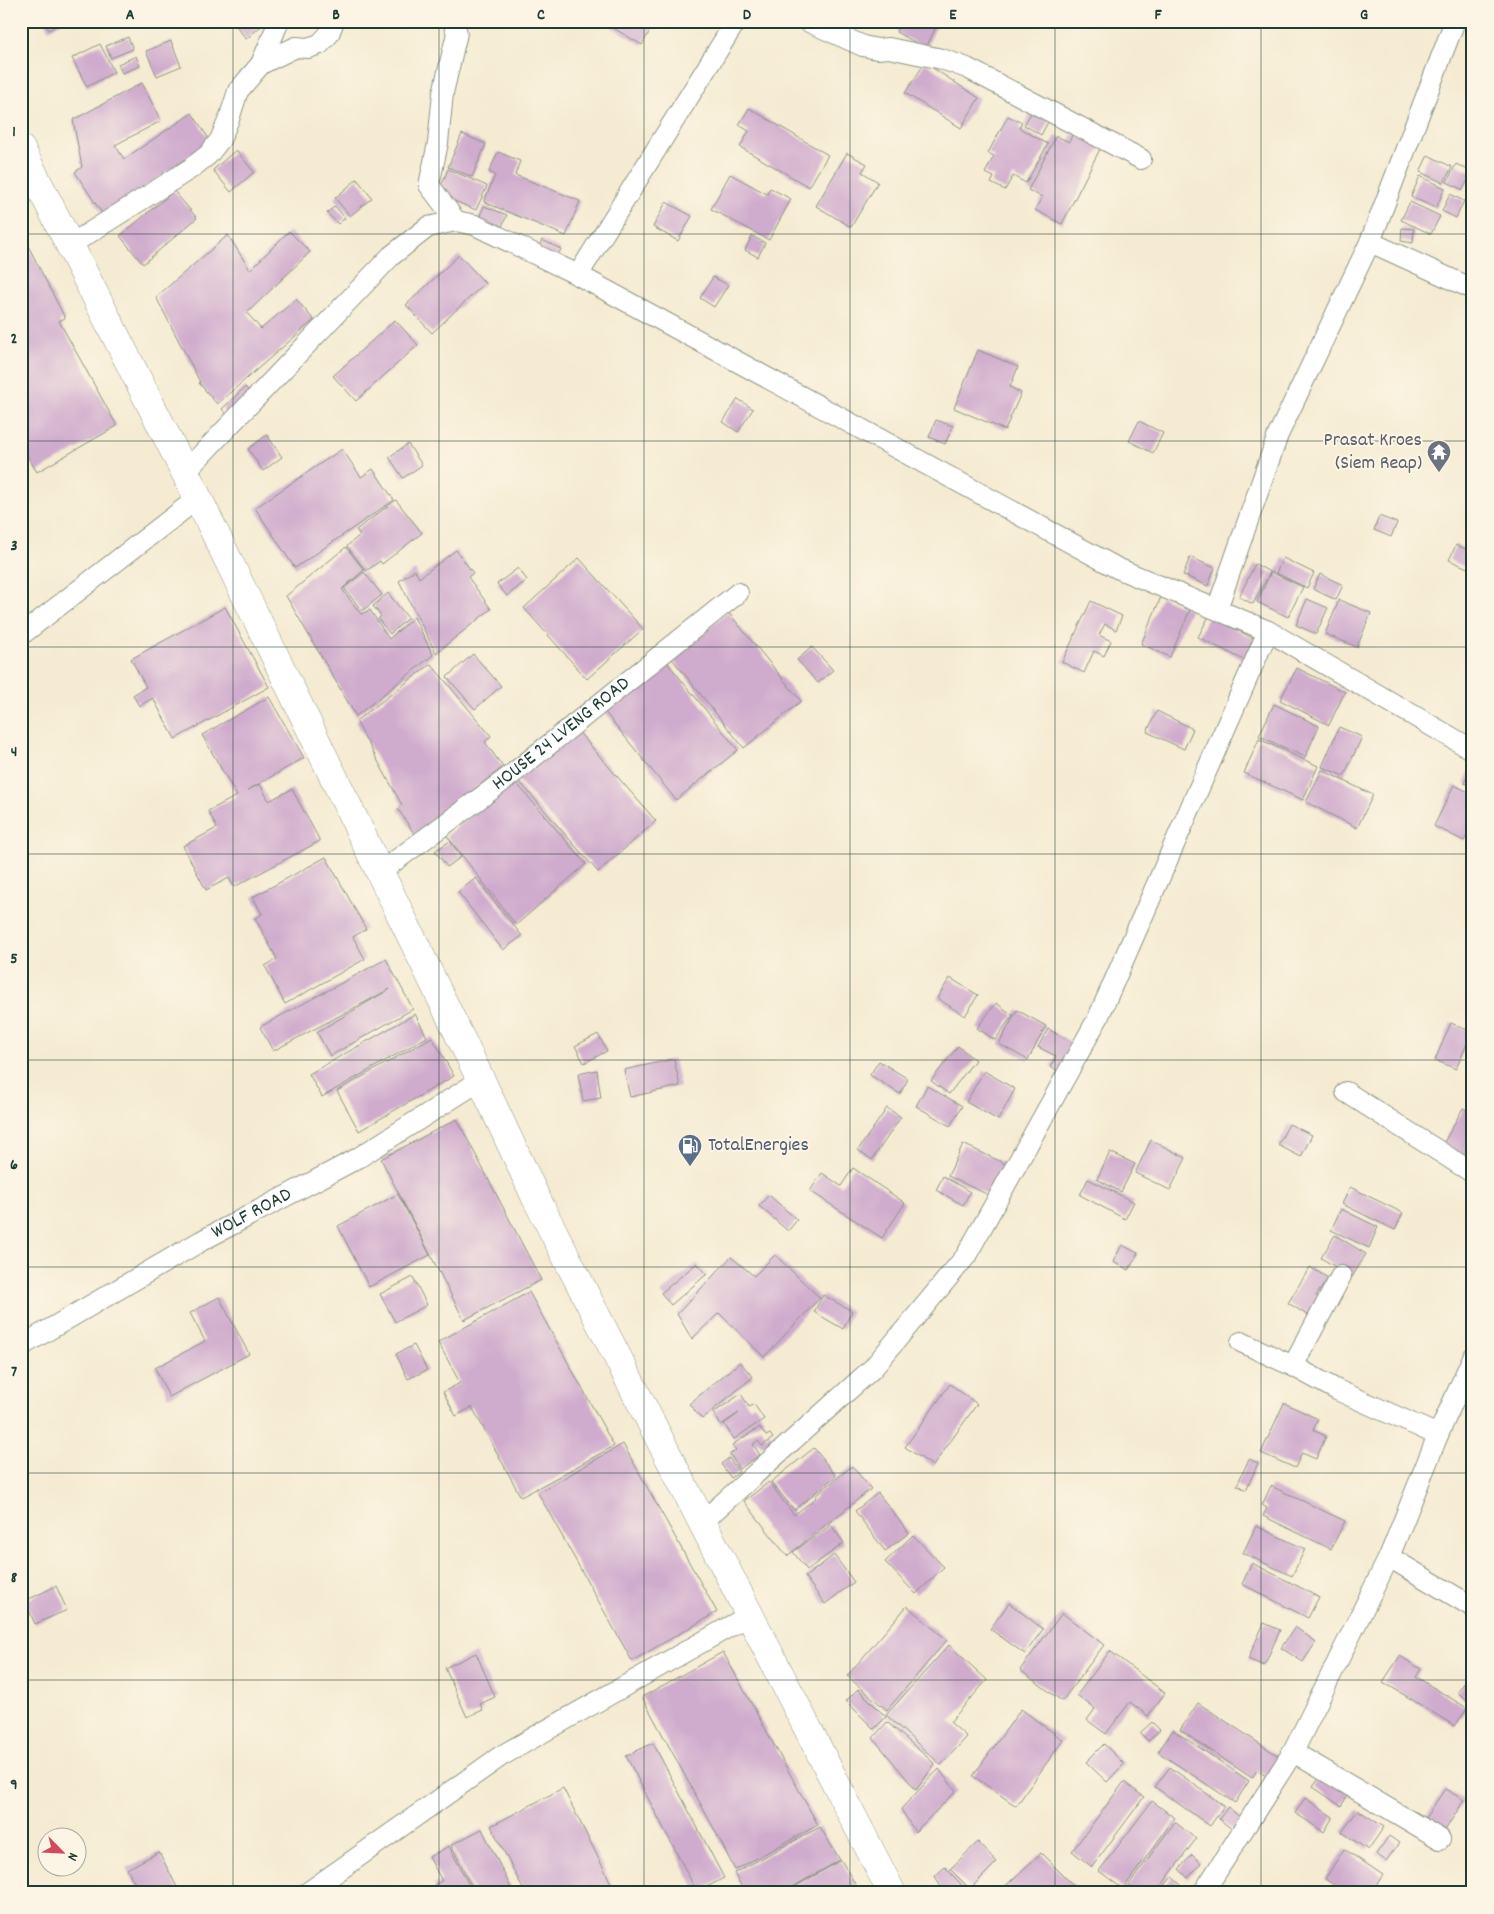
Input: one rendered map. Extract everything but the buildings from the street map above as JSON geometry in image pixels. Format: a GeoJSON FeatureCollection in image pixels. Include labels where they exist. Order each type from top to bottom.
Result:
{"type":"FeatureCollection","features":[{"type":"Feature","properties":{"kind":"highway"},"geometry":{"type":"LineString","coordinates":[[21,149],[198,498],[482,1080],[536,1198],[892,1893]]}},
{"type":"Feature","properties":{"kind":"street"},"geometry":{"type":"LineString","coordinates":[[70,245],[190,169],[208,155],[220,140],[238,91],[261,64],[279,21]]}},
{"type":"Feature","properties":{"kind":"street"},"geometry":{"type":"LineString","coordinates":[[261,64],[296,48],[308,48],[320,44],[329,34],[334,21]]}},
{"type":"Feature","properties":{"kind":"street"},"geometry":{"type":"LineString","coordinates":[[453,21],[457,33],[443,93],[438,143],[429,185],[456,221]]}},
{"type":"Feature","properties":{"kind":"street"},"geometry":{"type":"LineString","coordinates":[[578,275],[736,21]]}},
{"type":"Feature","properties":{"kind":"street"},"geometry":{"type":"LineString","coordinates":[[808,21],[863,46],[877,49],[889,48],[942,59],[967,68],[1141,159]]}},
{"type":"Feature","properties":{"kind":"street"},"geometry":{"type":"LineString","coordinates":[[1217,609],[1278,435],[1370,242],[1455,21]]}},
{"type":"Feature","properties":{"kind":"street"},"geometry":{"type":"LineString","coordinates":[[185,472],[391,256],[428,227],[456,221],[476,225],[578,275],[1118,568],[1268,631],[1473,750]]}},
{"type":"Feature","properties":{"kind":"street"},"geometry":{"type":"LineString","coordinates":[[1370,242],[1473,288]]}},
{"type":"Feature","properties":{"kind":"street"},"geometry":{"type":"LineString","coordinates":[[21,635],[198,498]]}},
{"type":"Feature","properties":{"kind":"street","name":"HOUSE 24 LVENG ROAD"},"geometry":{"type":"LineString","coordinates":[[380,872],[506,778],[738,593]]}},
{"type":"Feature","properties":{"kind":"street"},"geometry":{"type":"LineString","coordinates":[[702,1522],[873,1368],[966,1256],[1098,1018],[1268,631]]}},
{"type":"Feature","properties":{"kind":"street","name":"WOLF ROAD"},"geometry":{"type":"LineString","coordinates":[[21,1346],[201,1241],[358,1158],[482,1080]]}},
{"type":"Feature","properties":{"kind":"street"},"geometry":{"type":"LineString","coordinates":[[1346,1092],[1473,1173]]}},
{"type":"Feature","properties":{"kind":"street"},"geometry":{"type":"LineString","coordinates":[[1293,1366],[1341,1276]]}},
{"type":"Feature","properties":{"kind":"street"},"geometry":{"type":"LineString","coordinates":[[1241,1342],[1293,1366],[1337,1390],[1438,1435]]}},
{"type":"Feature","properties":{"kind":"street"},"geometry":{"type":"LineString","coordinates":[[1203,1893],[1293,1752],[1389,1557],[1438,1435],[1473,1357]]}},
{"type":"Feature","properties":{"kind":"street"},"geometry":{"type":"LineString","coordinates":[[1389,1557],[1473,1607]]}},
{"type":"Feature","properties":{"kind":"street"},"geometry":{"type":"LineString","coordinates":[[307,1893],[501,1756],[750,1615]]}},
{"type":"Feature","properties":{"kind":"street"},"geometry":{"type":"LineString","coordinates":[[1293,1752],[1440,1839]]}},
{"type":"Feature","properties":{"kind":"place","name":"Prasat Kroes (Siem Reap)"},"geometry":{"type":"Point","coordinates":[1439,473]}},
{"type":"Feature","properties":{"kind":"place","name":"TotalEnergies"},"geometry":{"type":"Point","coordinates":[690,1167]}}]}
